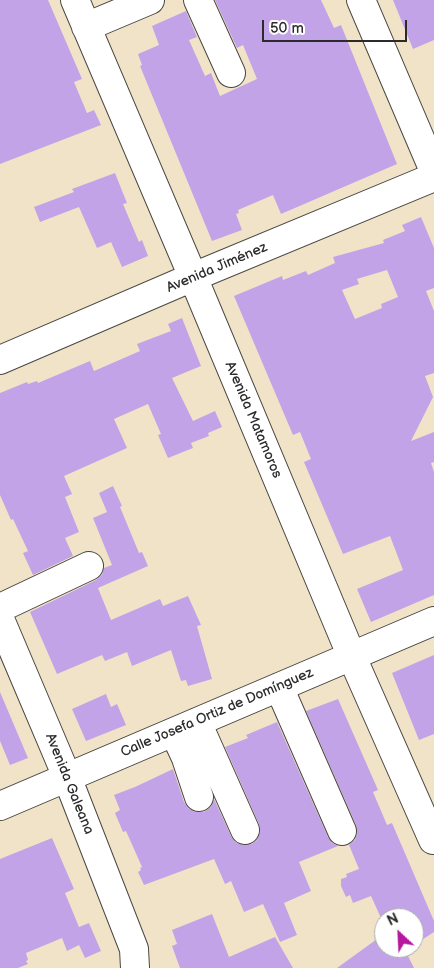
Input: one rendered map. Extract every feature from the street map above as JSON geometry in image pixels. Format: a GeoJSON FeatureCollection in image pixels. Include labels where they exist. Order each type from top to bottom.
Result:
{"type":"FeatureCollection","features":[{"type":"Feature","properties":{"kind":"street","name":"Avenida Matamoros"},"geometry":{"type":"LineString","coordinates":[[75,0],[352,656],[433,840]]}},
{"type":"Feature","properties":{"kind":"street"},"geometry":{"type":"LineString","coordinates":[[86,27],[150,0]]}},
{"type":"Feature","properties":{"kind":"street"},"geometry":{"type":"LineString","coordinates":[[198,0],[231,73]]}},
{"type":"Feature","properties":{"kind":"street"},"geometry":{"type":"LineString","coordinates":[[361,0],[434,171]]}},
{"type":"Feature","properties":{"kind":"street","name":"Avenida Jiménez"},"geometry":{"type":"LineString","coordinates":[[0,360],[434,177]]}},
{"type":"Feature","properties":{"kind":"street"},"geometry":{"type":"LineString","coordinates":[[0,608],[89,566]]}},
{"type":"Feature","properties":{"kind":"street","name":"Avenida Galeana"},"geometry":{"type":"LineString","coordinates":[[0,620],[67,777],[140,962]]}},
{"type":"Feature","properties":{"kind":"street","name":"Calle Josefa Ortiz de Domínguez"},"geometry":{"type":"LineString","coordinates":[[0,806],[434,621]]}},
{"type":"Feature","properties":{"kind":"street"},"geometry":{"type":"LineString","coordinates":[[279,687],[342,831]]}},
{"type":"Feature","properties":{"kind":"street"},"geometry":{"type":"LineString","coordinates":[[185,727],[186,758],[200,797]]}},
{"type":"Feature","properties":{"kind":"street"},"geometry":{"type":"LineString","coordinates":[[185,727],[245,830]]}},
{"type":"Feature","properties":{"kind":"building"},"geometry":{"type":"Polygon","coordinates":[[[0,0],[48,0],[82,79],[74,82],[87,113],[94,110],[101,125],[0,164],[0,0]]]}},
{"type":"Feature","properties":{"kind":"building"},"geometry":{"type":"Polygon","coordinates":[[[215,0],[321,0],[334,28],[341,25],[397,164],[281,214],[273,195],[238,210],[239,213],[236,214],[242,230],[212,241],[140,66],[142,65],[138,54],[159,45],[152,26],[186,11],[197,37],[189,40],[205,76],[211,73],[220,96],[257,79],[243,45],[237,48],[215,0]]]}},
{"type":"Feature","properties":{"kind":"building"},"geometry":{"type":"Polygon","coordinates":[[[393,0],[434,0],[434,40],[413,49],[393,0]]]}},
{"type":"Feature","properties":{"kind":"building"},"geometry":{"type":"Polygon","coordinates":[[[115,173],[127,203],[123,204],[139,242],[142,240],[148,256],[122,267],[111,242],[97,248],[79,207],[40,222],[34,207],[74,192],[72,189],[115,173]]]}},
{"type":"Feature","properties":{"kind":"building"},"geometry":{"type":"Polygon","coordinates":[[[421,217],[434,248],[434,288],[426,291],[434,311],[434,373],[425,376],[433,397],[411,441],[434,432],[434,462],[431,463],[434,472],[434,595],[371,622],[357,589],[403,570],[390,536],[343,554],[304,462],[311,459],[300,432],[293,435],[234,296],[282,276],[283,280],[306,271],[308,275],[335,263],[333,257],[384,243],[383,240],[405,231],[402,225],[421,217]],[[387,270],[357,279],[359,284],[342,290],[355,319],[382,308],[381,304],[398,297],[387,270]]]}},
{"type":"Feature","properties":{"kind":"building"},"geometry":{"type":"Polygon","coordinates":[[[182,318],[201,366],[172,378],[193,421],[215,411],[222,427],[208,433],[209,436],[191,443],[193,448],[168,458],[158,435],[161,434],[148,404],[114,419],[127,448],[64,476],[72,494],[65,497],[79,532],[65,538],[73,556],[33,575],[23,553],[28,551],[0,495],[0,393],[27,382],[28,384],[37,381],[38,383],[90,361],[94,371],[140,351],[137,344],[171,331],[168,324],[182,318]]]}},
{"type":"Feature","properties":{"kind":"building"},"geometry":{"type":"Polygon","coordinates":[[[113,486],[139,553],[142,552],[148,566],[98,588],[111,620],[160,599],[163,606],[188,596],[201,625],[197,626],[212,679],[188,686],[186,680],[181,681],[171,650],[132,666],[127,652],[105,661],[102,655],[57,674],[30,612],[96,580],[102,575],[104,568],[112,565],[93,518],[107,512],[99,493],[113,486]]]}},
{"type":"Feature","properties":{"kind":"building"},"geometry":{"type":"Polygon","coordinates":[[[434,655],[434,734],[419,740],[392,673],[434,655]]]}},
{"type":"Feature","properties":{"kind":"building"},"geometry":{"type":"Polygon","coordinates":[[[0,692],[28,758],[10,765],[0,741],[0,692]]]}},
{"type":"Feature","properties":{"kind":"building"},"geometry":{"type":"Polygon","coordinates":[[[106,694],[111,707],[117,704],[126,725],[86,741],[72,709],[106,694]]]}},
{"type":"Feature","properties":{"kind":"building"},"geometry":{"type":"Polygon","coordinates":[[[338,699],[378,790],[373,792],[387,825],[392,823],[434,921],[434,932],[424,938],[424,908],[376,908],[371,896],[353,903],[350,895],[346,897],[341,886],[341,879],[347,877],[346,874],[359,869],[349,845],[355,840],[357,833],[356,825],[306,711],[338,699]]]}},
{"type":"Feature","properties":{"kind":"building"},"geometry":{"type":"Polygon","coordinates":[[[277,722],[328,837],[332,843],[338,846],[299,862],[311,891],[284,903],[297,935],[280,942],[263,904],[244,912],[231,881],[225,884],[214,859],[144,885],[138,872],[142,867],[126,831],[123,832],[115,813],[120,810],[114,795],[173,769],[184,802],[188,808],[195,812],[204,812],[211,807],[214,799],[235,842],[243,845],[252,844],[257,840],[260,832],[259,824],[225,747],[248,738],[246,735],[277,722]]]}},
{"type":"Feature","properties":{"kind":"building"},"geometry":{"type":"Polygon","coordinates":[[[52,838],[74,889],[65,893],[79,927],[89,923],[101,951],[85,958],[79,945],[67,951],[62,938],[26,953],[28,964],[18,968],[0,968],[0,859],[52,838]]]}},
{"type":"Feature","properties":{"kind":"building"},"geometry":{"type":"Polygon","coordinates":[[[212,914],[229,957],[275,937],[293,968],[180,968],[172,946],[177,944],[172,930],[212,914]]]}},
{"type":"Feature","properties":{"kind":"building"},"geometry":{"type":"Polygon","coordinates":[[[374,941],[374,958],[409,958],[414,968],[337,968],[374,941]]]}}]}
